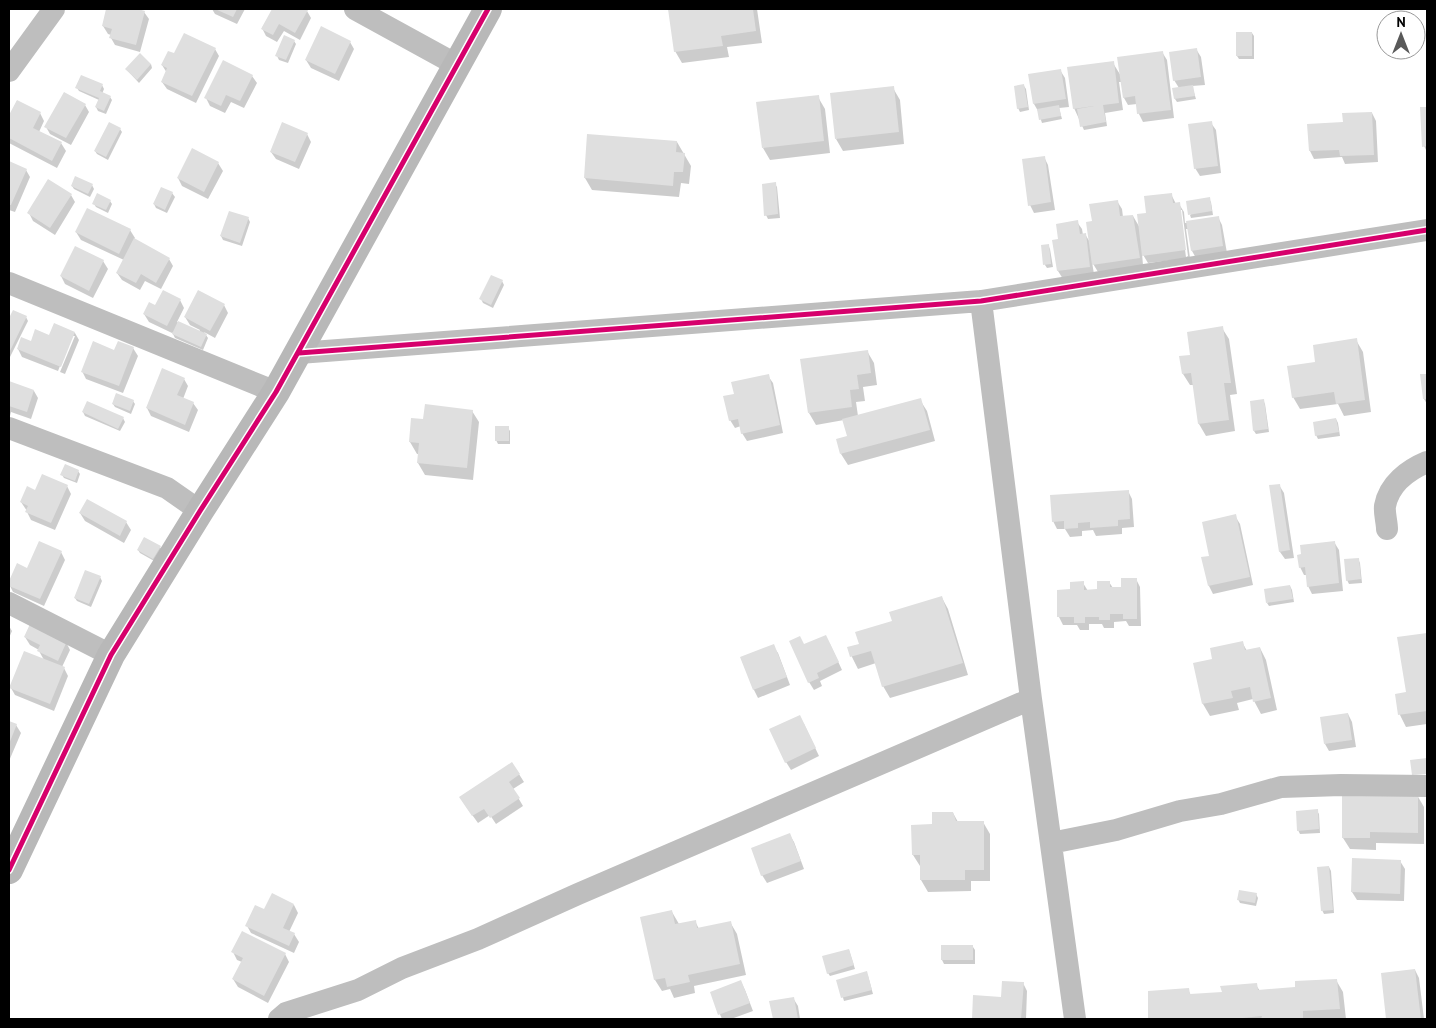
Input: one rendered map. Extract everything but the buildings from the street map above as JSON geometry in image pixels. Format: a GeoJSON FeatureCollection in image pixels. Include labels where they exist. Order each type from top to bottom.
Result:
{"type":"FeatureCollection","features":[{"type":"Feature","properties":{"kind":"street"},"geometry":{"type":"LineString","coordinates":[[9,70],[54,9]]}},
{"type":"Feature","properties":{"kind":"street"},"geometry":{"type":"LineString","coordinates":[[355,9],[457,65]]}},
{"type":"Feature","properties":{"kind":"street"},"geometry":{"type":"LineString","coordinates":[[10,864],[110,654],[299,353],[488,9]]}},
{"type":"Feature","properties":{"kind":"street"},"geometry":{"type":"LineString","coordinates":[[299,353],[981,301],[1427,230]]}},
{"type":"Feature","properties":{"kind":"street"},"geometry":{"type":"LineString","coordinates":[[9,283],[276,392]]}},
{"type":"Feature","properties":{"kind":"street"},"geometry":{"type":"LineString","coordinates":[[981,301],[1031,700],[1075,1019]]}},
{"type":"Feature","properties":{"kind":"street"},"geometry":{"type":"LineString","coordinates":[[9,428],[167,488],[200,511]]}},
{"type":"Feature","properties":{"kind":"street"},"geometry":{"type":"LineString","coordinates":[[1387,529],[1385,506],[1393,486],[1413,468],[1427,462]]}},
{"type":"Feature","properties":{"kind":"street"},"geometry":{"type":"LineString","coordinates":[[9,603],[110,654]]}},
{"type":"Feature","properties":{"kind":"street"},"geometry":{"type":"LineString","coordinates":[[279,1019],[286,1013],[358,990],[402,968],[478,939],[578,894],[1031,700]]}},
{"type":"Feature","properties":{"kind":"street"},"geometry":{"type":"LineString","coordinates":[[1051,843],[1116,830],[1180,810],[1221,804],[1281,787],[1427,786]]}},
{"type":"Feature","properties":{"kind":"cycle path"},"geometry":{"type":"LineString","coordinates":[[9,870],[111,655],[276,392],[488,9]]}},
{"type":"Feature","properties":{"kind":"cycle path"},"geometry":{"type":"LineString","coordinates":[[299,353],[981,301],[1427,230]]}}]}
